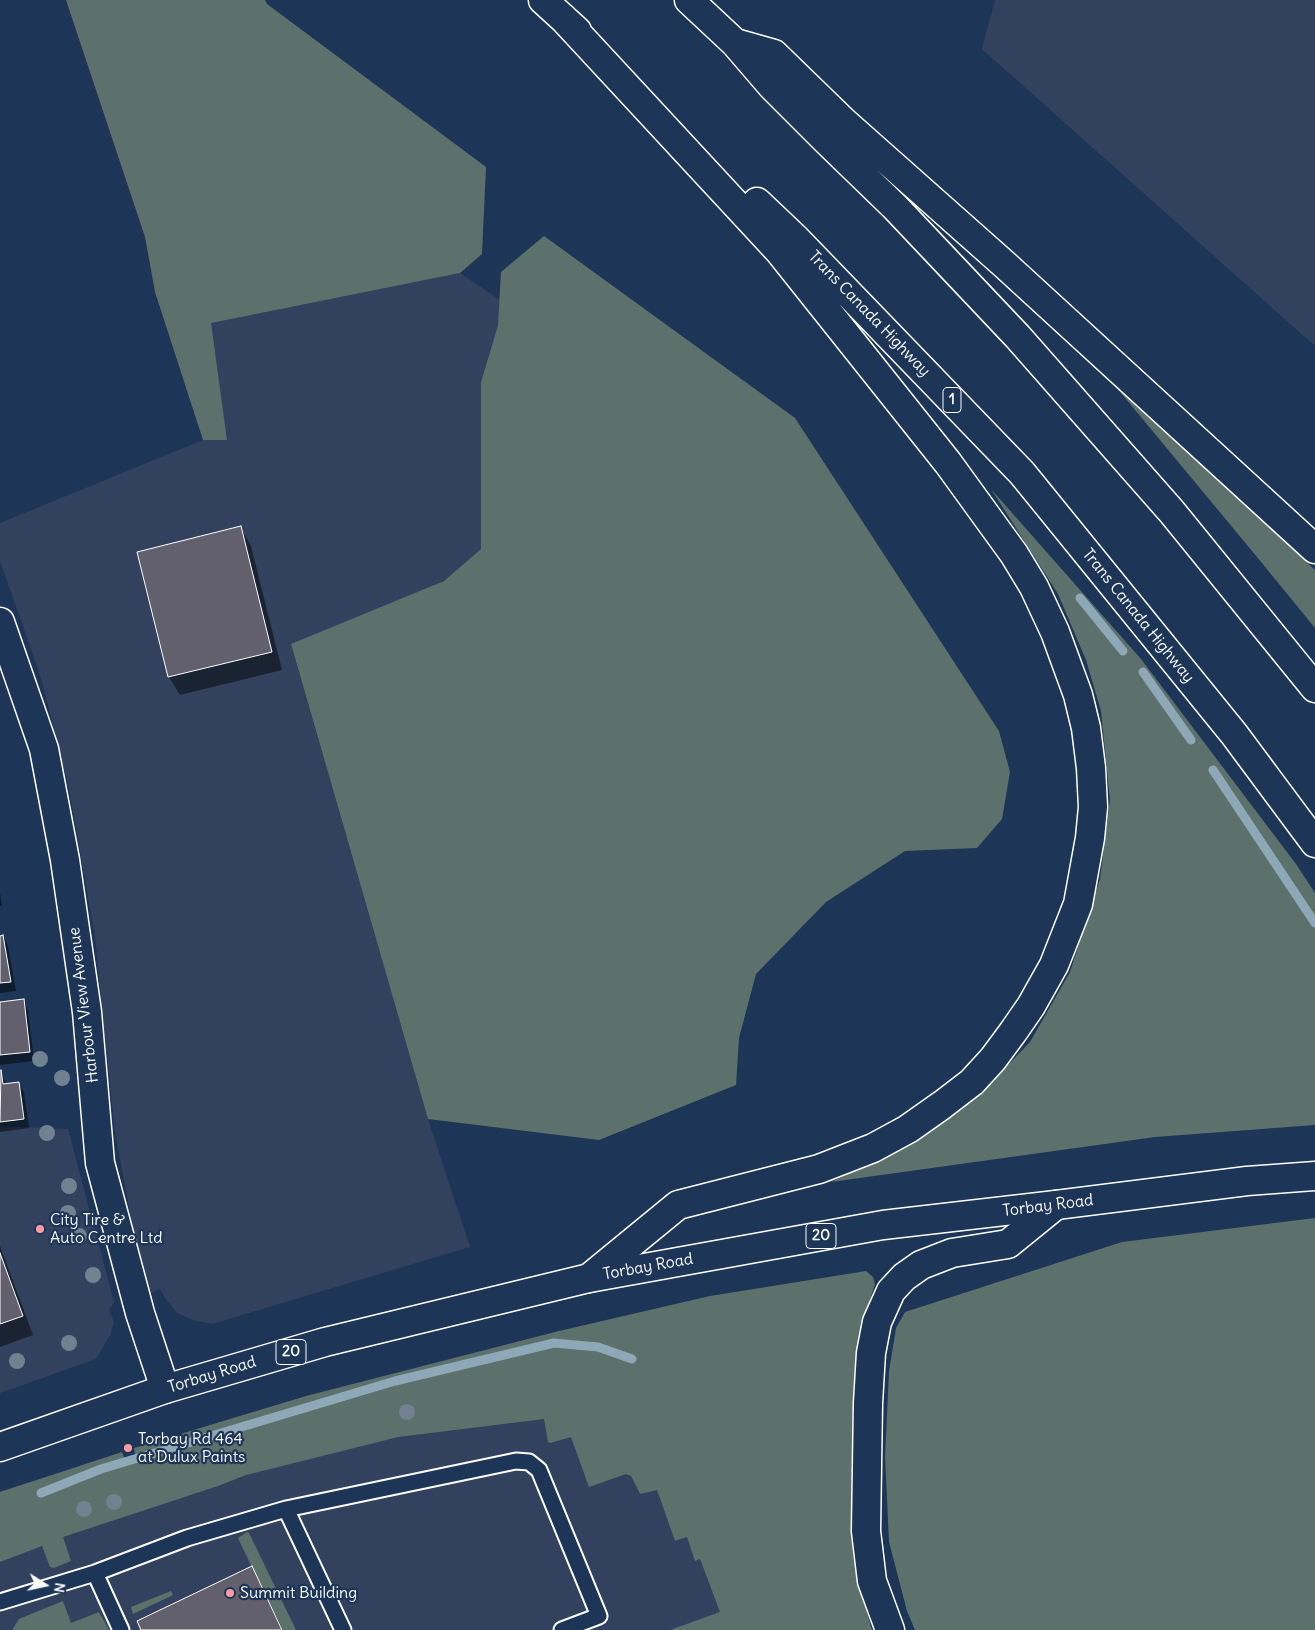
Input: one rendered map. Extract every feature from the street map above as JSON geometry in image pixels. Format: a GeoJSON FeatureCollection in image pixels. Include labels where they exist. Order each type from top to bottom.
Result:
{"type":"FeatureCollection","features":[{"type":"Feature","properties":{"kind":"main road","name":"Trans Canada Highway"},"geometry":{"type":"LineString","coordinates":[[543,0],[796,239],[1022,473],[1234,734],[1315,842]]}},
{"type":"Feature","properties":{"kind":"main road"},"geometry":{"type":"LineString","coordinates":[[689,0],[735,44],[772,86],[896,208],[1018,337],[1172,512],[1315,688]]}},
{"type":"Feature","properties":{"kind":"main road"},"geometry":{"type":"LineString","coordinates":[[563,18],[780,252],[948,463],[1014,554],[1034,587],[1051,623],[1078,695],[1086,728],[1093,807],[1090,838],[1078,904],[1054,965],[1031,1006],[1013,1032],[972,1082],[908,1129],[873,1148],[819,1169],[678,1205],[589,1278]]}},
{"type":"Feature","properties":{"kind":"main road"},"geometry":{"type":"LineString","coordinates":[[735,44],[774,54],[844,122],[1004,264],[1315,549]]}},
{"type":"Feature","properties":{"kind":"main road","name":"Harbour View Avenue"},"geometry":{"type":"LineString","coordinates":[[0,622],[44,749],[65,860],[87,1012],[100,1163],[140,1312],[165,1389]]}},
{"type":"Feature","properties":{"kind":"main road","name":"Torbay Road"},"geometry":{"type":"LineString","coordinates":[[0,1446],[165,1389],[325,1342],[589,1278],[883,1225],[1056,1206],[1247,1181],[1315,1176]]}},
{"type":"Feature","properties":{"kind":"main road"},"geometry":{"type":"LineString","coordinates":[[890,1630],[872,1581],[866,1531],[868,1403],[871,1353],[877,1322],[891,1291],[904,1277],[921,1265],[952,1253],[1008,1244],[1056,1206]]}},
{"type":"Feature","properties":{"kind":"lane"},"geometry":{"type":"LineString","coordinates":[[0,1602],[94,1574],[187,1538],[286,1509],[516,1461],[529,1462],[540,1470],[599,1616],[562,1630]]}},
{"type":"Feature","properties":{"kind":"lane"},"geometry":{"type":"LineString","coordinates":[[286,1509],[343,1630]]}},
{"type":"Feature","properties":{"kind":"lane"},"geometry":{"type":"LineString","coordinates":[[94,1574],[121,1630]]}},
{"type":"Feature","properties":{"kind":"shaded area"},"geometry":{"type":"Polygon","coordinates":[[[995,0],[1315,0],[1315,346],[982,49],[995,0]]]}},
{"type":"Feature","properties":{"kind":"shaded area"},"geometry":{"type":"Polygon","coordinates":[[[460,273],[500,300],[498,325],[481,382],[481,549],[444,581],[291,645],[428,1119],[470,1247],[212,1324],[196,1321],[177,1313],[160,1289],[151,1293],[132,1223],[115,1133],[95,937],[69,788],[41,678],[0,561],[0,523],[203,440],[227,440],[210,323],[460,273]]]}},
{"type":"Feature","properties":{"kind":"shaded area"},"geometry":{"type":"Polygon","coordinates":[[[0,1126],[68,1129],[114,1302],[109,1310],[114,1322],[110,1335],[96,1359],[0,1393],[0,1126]]]}},
{"type":"Feature","properties":{"kind":"shaded area"},"geometry":{"type":"Polygon","coordinates":[[[381,1405],[553,1420],[631,1476],[640,1494],[657,1489],[675,1541],[687,1537],[695,1560],[700,1559],[723,1619],[701,1630],[0,1630],[0,1492],[26,1483],[381,1405]]]}},
{"type":"Feature","properties":{"kind":"green space"},"geometry":{"type":"Polygon","coordinates":[[[66,0],[265,0],[267,4],[486,167],[482,254],[460,273],[211,323],[227,440],[203,440],[155,292],[145,237],[66,0]]]}},
{"type":"Feature","properties":{"kind":"green space"},"geometry":{"type":"Polygon","coordinates":[[[544,236],[795,418],[999,731],[1010,772],[1002,819],[977,848],[905,851],[826,902],[756,974],[739,1038],[736,1085],[599,1140],[428,1119],[291,644],[444,581],[481,549],[481,382],[498,325],[501,272],[544,236]]]}},
{"type":"Feature","properties":{"kind":"green space"},"geometry":{"type":"Polygon","coordinates":[[[1116,387],[1315,570],[1315,628],[1257,557],[1116,387]]]}},
{"type":"Feature","properties":{"kind":"green space"},"geometry":{"type":"Polygon","coordinates":[[[991,489],[1141,659],[1296,864],[1315,893],[1315,1125],[1155,1137],[831,1182],[911,1143],[977,1097],[1030,1042],[1070,972],[1100,879],[1110,800],[1101,711],[1086,660],[1058,594],[991,489]]]}},
{"type":"Feature","properties":{"kind":"green space"},"geometry":{"type":"Polygon","coordinates":[[[1315,1218],[1315,1630],[915,1630],[907,1611],[889,1542],[885,1457],[889,1371],[896,1328],[905,1312],[1122,1242],[1315,1218]]]}},
{"type":"Feature","properties":{"kind":"green space"},"geometry":{"type":"Polygon","coordinates":[[[866,1271],[873,1277],[875,1284],[862,1325],[855,1365],[852,1435],[853,1523],[861,1591],[872,1630],[670,1630],[720,1612],[700,1559],[695,1561],[687,1537],[675,1541],[657,1490],[640,1494],[631,1476],[626,1474],[589,1487],[571,1437],[548,1442],[544,1419],[398,1437],[246,1475],[63,1537],[71,1561],[54,1568],[50,1567],[42,1546],[0,1562],[0,1492],[122,1452],[125,1459],[135,1455],[134,1448],[306,1396],[559,1331],[710,1296],[866,1271]]]}},
{"type":"Feature","properties":{"kind":"green space"},"geometry":{"type":"Polygon","coordinates":[[[247,1532],[296,1630],[282,1630],[238,1538],[247,1532]]]}},
{"type":"Feature","properties":{"kind":"green space"},"geometry":{"type":"Polygon","coordinates":[[[171,1591],[173,1595],[133,1614],[131,1607],[171,1591]]]}},
{"type":"Feature","properties":{"kind":"green space"},"geometry":{"type":"Polygon","coordinates":[[[63,1601],[71,1623],[99,1612],[109,1630],[12,1630],[19,1619],[63,1601]]]}},
{"type":"Feature","properties":{"kind":"building"},"geometry":{"type":"Polygon","coordinates":[[[241,526],[272,652],[168,677],[137,552],[241,526]]]}},
{"type":"Feature","properties":{"kind":"building"},"geometry":{"type":"Polygon","coordinates":[[[3,935],[11,982],[0,983],[0,936],[3,935]]]}},
{"type":"Feature","properties":{"kind":"building"},"geometry":{"type":"Polygon","coordinates":[[[24,999],[30,1052],[0,1055],[0,1002],[24,999]]]}},
{"type":"Feature","properties":{"kind":"building"},"geometry":{"type":"Polygon","coordinates":[[[1,1070],[3,1084],[19,1082],[24,1119],[0,1122],[1,1070]]]}},
{"type":"Feature","properties":{"kind":"building"},"geometry":{"type":"Polygon","coordinates":[[[0,1253],[23,1316],[0,1324],[0,1253]]]}},
{"type":"Feature","properties":{"kind":"building","name":"Summit Building"},"geometry":{"type":"Polygon","coordinates":[[[252,1566],[282,1630],[141,1630],[137,1621],[252,1566]]]}},
{"type":"Feature","properties":{"kind":"waterway"},"geometry":{"type":"LineString","coordinates":[[1080,598],[1123,651]]}},
{"type":"Feature","properties":{"kind":"waterway"},"geometry":{"type":"LineString","coordinates":[[1143,672],[1191,740]]}},
{"type":"Feature","properties":{"kind":"waterway"},"geometry":{"type":"LineString","coordinates":[[1213,770],[1315,923]]}},
{"type":"Feature","properties":{"kind":"waterway"},"geometry":{"type":"LineString","coordinates":[[41,1493],[101,1469],[395,1381],[554,1343],[598,1347],[632,1359]]}},
{"type":"Feature","properties":{"kind":"place","name":"City Tire & Auto Centre Ltd"},"geometry":{"type":"Point","coordinates":[40,1229]}},
{"type":"Feature","properties":{"kind":"place","name":"Torbay Rd 464 at Dulux Paints"},"geometry":{"type":"Point","coordinates":[128,1448]}},
{"type":"Feature","properties":{"kind":"place","name":"Summit Building"},"geometry":{"type":"Point","coordinates":[230,1593]}}]}
